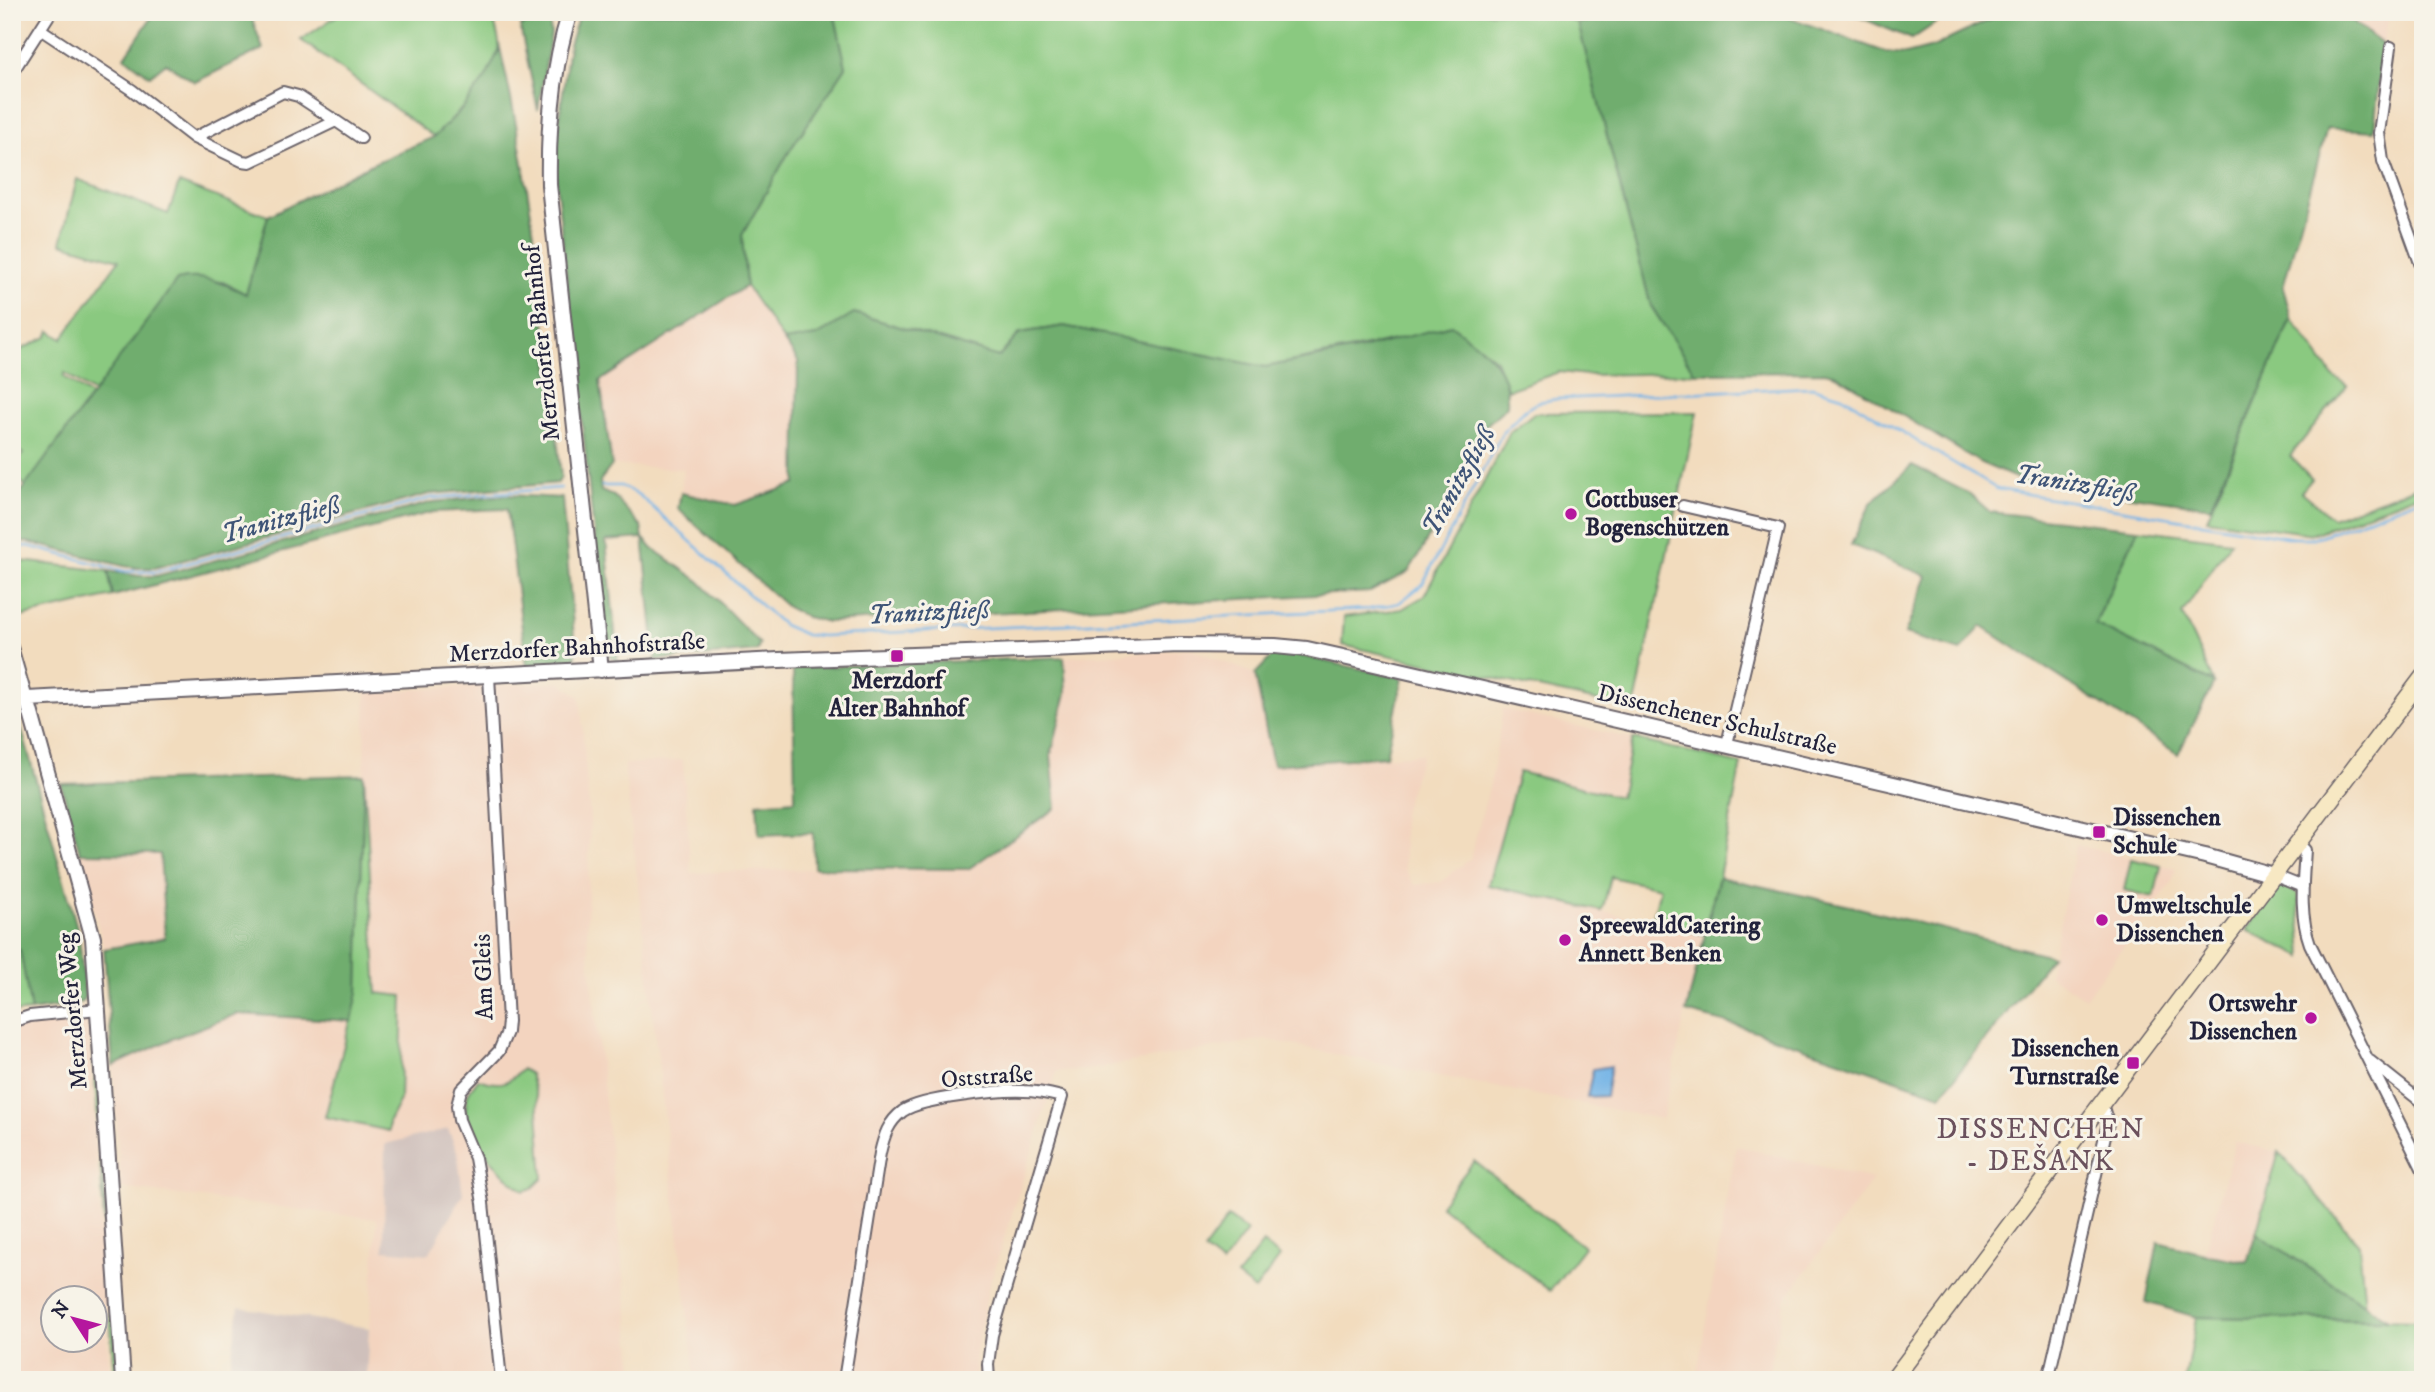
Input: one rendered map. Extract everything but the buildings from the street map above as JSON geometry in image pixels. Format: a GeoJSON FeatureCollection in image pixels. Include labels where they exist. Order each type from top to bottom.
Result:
{"type":"FeatureCollection","features":[{"type":"Feature","properties":{"kind":"main road"},"geometry":{"type":"LineString","coordinates":[[1893,1380],[2423,677]]}},
{"type":"Feature","properties":{"kind":"street"},"geometry":{"type":"LineString","coordinates":[[12,73],[51,12]]}},
{"type":"Feature","properties":{"kind":"street","name":"Merzdorfer Bahnhof"},"geometry":{"type":"LineString","coordinates":[[570,12],[553,85],[548,134],[549,185],[601,670]]}},
{"type":"Feature","properties":{"kind":"street"},"geometry":{"type":"LineString","coordinates":[[40,29],[132,90],[194,138],[242,161],[250,162],[336,121]]}},
{"type":"Feature","properties":{"kind":"street"},"geometry":{"type":"LineString","coordinates":[[2391,47],[2379,133],[2383,161],[2423,271]]}},
{"type":"Feature","properties":{"kind":"street"},"geometry":{"type":"LineString","coordinates":[[194,138],[283,92],[298,96],[361,138]]}},
{"type":"Feature","properties":{"kind":"street"},"geometry":{"type":"LineString","coordinates":[[1683,506],[1778,528],[1727,744]]}},
{"type":"Feature","properties":{"kind":"street","name":"Dissenchener Schulstraße"},"geometry":{"type":"LineString","coordinates":[[1145,647],[1275,646],[1307,649],[2205,856],[2273,876]]}},
{"type":"Feature","properties":{"kind":"street","name":"Merzdorfer Weg"},"geometry":{"type":"LineString","coordinates":[[12,647],[20,698],[93,938],[123,1380]]}},
{"type":"Feature","properties":{"kind":"street","name":"Merzdorfer Bahnhofstraße"},"geometry":{"type":"LineString","coordinates":[[20,698],[779,660],[1145,647]]}},
{"type":"Feature","properties":{"kind":"street","name":"Am Gleis"},"geometry":{"type":"LineString","coordinates":[[489,676],[508,1021],[504,1043],[461,1090],[457,1106],[459,1120],[475,1158],[484,1203],[502,1380]]}},
{"type":"Feature","properties":{"kind":"street"},"geometry":{"type":"LineString","coordinates":[[2297,843],[2305,850],[2303,887],[2305,930],[2309,944],[2423,1170]]}},
{"type":"Feature","properties":{"kind":"street"},"geometry":{"type":"LineString","coordinates":[[2273,876],[2303,887]]}},
{"type":"Feature","properties":{"kind":"street"},"geometry":{"type":"LineString","coordinates":[[12,1022],[30,1016],[98,1009]]}},
{"type":"Feature","properties":{"kind":"street"},"geometry":{"type":"LineString","coordinates":[[2368,1059],[2423,1103]]}},
{"type":"Feature","properties":{"kind":"street","name":"Oststraße"},"geometry":{"type":"LineString","coordinates":[[844,1380],[880,1153],[892,1120],[917,1104],[999,1091],[1052,1094],[1062,1097],[992,1335],[989,1380]]}},
{"type":"Feature","properties":{"kind":"street"},"geometry":{"type":"LineString","coordinates":[[2048,1380],[2108,1124],[2102,1104]]}},
{"type":"Feature","properties":{"kind":"shaded area"},"geometry":{"type":"Polygon","coordinates":[[[2341,12],[2390,12],[2383,45],[2341,12]]]}},
{"type":"Feature","properties":{"kind":"shaded area"},"geometry":{"type":"Polygon","coordinates":[[[746,286],[798,361],[797,484],[735,505],[681,493],[684,469],[612,465],[600,380],[746,286]]]}},
{"type":"Feature","properties":{"kind":"shaded area"},"geometry":{"type":"Polygon","coordinates":[[[1191,649],[1255,674],[1273,765],[1422,754],[1402,815],[1405,869],[1414,885],[1441,882],[1470,859],[1492,776],[1503,709],[1633,739],[1620,797],[1488,885],[1703,934],[1662,1119],[1265,1039],[1085,1070],[1057,1071],[988,1290],[975,1356],[976,1380],[695,1380],[624,764],[683,760],[691,873],[861,867],[968,869],[1056,808],[1051,756],[1066,693],[1064,657],[1191,649]]]}},
{"type":"Feature","properties":{"kind":"shaded area"},"geometry":{"type":"Polygon","coordinates":[[[560,682],[580,697],[590,819],[587,935],[635,1380],[366,1380],[377,1219],[121,1188],[113,1066],[174,1038],[237,1014],[352,1021],[325,1117],[389,1121],[400,1100],[403,997],[358,992],[366,692],[560,682]]]}},
{"type":"Feature","properties":{"kind":"shaded area","name":"Umweltschule Dissenchen"},"geometry":{"type":"Polygon","coordinates":[[[2076,845],[2176,868],[2172,883],[2085,998],[2049,975],[2076,845]]]}},
{"type":"Feature","properties":{"kind":"shaded area"},"geometry":{"type":"Polygon","coordinates":[[[80,853],[160,853],[165,939],[104,949],[80,853]]]}},
{"type":"Feature","properties":{"kind":"shaded area"},"geometry":{"type":"Polygon","coordinates":[[[79,1015],[88,1024],[104,1284],[38,1284],[38,1354],[108,1354],[108,1348],[110,1380],[12,1380],[12,1026],[79,1015]]]}},
{"type":"Feature","properties":{"kind":"shaded area"},"geometry":{"type":"Polygon","coordinates":[[[448,1129],[457,1151],[463,1194],[429,1254],[384,1250],[385,1144],[448,1129]]]}},
{"type":"Feature","properties":{"kind":"shaded area"},"geometry":{"type":"Polygon","coordinates":[[[2235,1142],[2279,1152],[2247,1262],[2204,1254],[2235,1142]]]}},
{"type":"Feature","properties":{"kind":"shaded area"},"geometry":{"type":"Polygon","coordinates":[[[1736,1146],[1873,1179],[1785,1300],[1766,1380],[1696,1380],[1736,1146]]]}},
{"type":"Feature","properties":{"kind":"shaded area"},"geometry":{"type":"Polygon","coordinates":[[[239,1307],[369,1328],[366,1380],[260,1380],[229,1374],[239,1307]]]}},
{"type":"Feature","properties":{"kind":"green space"},"geometry":{"type":"Polygon","coordinates":[[[155,12],[242,12],[252,19],[263,49],[195,82],[166,63],[150,76],[125,57],[155,12]]]}},
{"type":"Feature","properties":{"kind":"green space"},"geometry":{"type":"Polygon","coordinates":[[[342,12],[491,12],[499,50],[481,85],[434,137],[301,40],[342,12]]]}},
{"type":"Feature","properties":{"kind":"green space"},"geometry":{"type":"Polygon","coordinates":[[[580,12],[834,12],[846,67],[790,150],[742,235],[746,286],[600,381],[612,465],[600,481],[601,491],[614,496],[641,526],[643,538],[606,541],[618,662],[607,654],[554,162],[569,45],[580,12]]]}},
{"type":"Feature","properties":{"kind":"green space"},"geometry":{"type":"Polygon","coordinates":[[[834,12],[1550,12],[1578,23],[1651,306],[1695,373],[1587,375],[1559,372],[1508,390],[1496,360],[1451,325],[1419,335],[1265,367],[1064,326],[1020,333],[999,357],[854,313],[817,336],[784,341],[746,286],[742,235],[790,150],[846,67],[834,12]]]}},
{"type":"Feature","properties":{"kind":"green space"},"geometry":{"type":"Polygon","coordinates":[[[1646,12],[1774,12],[1885,52],[1906,54],[1933,47],[2006,12],[2341,12],[2383,45],[2374,131],[2327,128],[2283,287],[2291,318],[2211,507],[2023,481],[1981,463],[1836,375],[1825,372],[1695,373],[1651,306],[1578,23],[1646,12]]]}},
{"type":"Feature","properties":{"kind":"green space"},"geometry":{"type":"Polygon","coordinates":[[[1847,12],[1952,12],[1912,39],[1847,12]]]}},
{"type":"Feature","properties":{"kind":"green space"},"geometry":{"type":"Polygon","coordinates":[[[549,17],[551,34],[538,110],[520,26],[549,17]]]}},
{"type":"Feature","properties":{"kind":"green space"},"geometry":{"type":"Polygon","coordinates":[[[500,48],[512,101],[538,261],[561,477],[558,483],[429,494],[154,568],[124,566],[28,542],[12,543],[12,504],[177,280],[204,278],[246,294],[268,216],[372,164],[434,137],[461,110],[486,77],[500,48]]]}},
{"type":"Feature","properties":{"kind":"green space"},"geometry":{"type":"Polygon","coordinates":[[[77,179],[168,214],[179,183],[268,216],[246,294],[223,282],[177,280],[95,394],[65,373],[63,376],[91,396],[26,486],[12,474],[12,459],[17,462],[23,454],[15,448],[19,442],[12,437],[12,354],[47,337],[50,331],[62,339],[119,260],[61,243],[77,179]]]}},
{"type":"Feature","properties":{"kind":"green space"},"geometry":{"type":"Polygon","coordinates":[[[854,313],[999,357],[1020,333],[1064,326],[1265,367],[1361,349],[1451,325],[1492,358],[1499,368],[1507,391],[1507,406],[1482,429],[1422,550],[1408,572],[1370,592],[828,622],[806,617],[787,607],[678,509],[681,493],[735,505],[796,484],[798,361],[784,341],[817,336],[854,313]]]}},
{"type":"Feature","properties":{"kind":"green space"},"geometry":{"type":"Polygon","coordinates":[[[2291,318],[2333,376],[2347,386],[2290,456],[2312,479],[2301,492],[2332,518],[2423,484],[2423,493],[2313,534],[2207,519],[2291,318]]]}},
{"type":"Feature","properties":{"kind":"green space","name":"Cottbuser Bogenschützen"},"geometry":{"type":"Polygon","coordinates":[[[1697,412],[1634,709],[1342,645],[1344,617],[1402,609],[1424,596],[1510,432],[1534,413],[1697,412]]]}},
{"type":"Feature","properties":{"kind":"green space"},"geometry":{"type":"Polygon","coordinates":[[[1912,465],[1970,494],[1990,512],[2138,529],[2095,624],[2214,683],[2178,754],[1981,626],[1961,651],[1905,634],[1927,576],[1851,545],[1871,503],[1912,465]]]}},
{"type":"Feature","properties":{"kind":"green space"},"geometry":{"type":"Polygon","coordinates":[[[507,495],[562,498],[576,660],[570,659],[562,665],[544,668],[527,668],[507,509],[433,512],[113,596],[108,571],[156,576],[433,502],[507,495]]]}},
{"type":"Feature","properties":{"kind":"green space"},"geometry":{"type":"Polygon","coordinates":[[[2138,529],[2231,541],[2182,614],[2214,683],[2095,625],[2138,529]]]}},
{"type":"Feature","properties":{"kind":"green space"},"geometry":{"type":"Polygon","coordinates":[[[643,538],[653,549],[699,581],[760,644],[757,651],[656,660],[643,538]]]}},
{"type":"Feature","properties":{"kind":"green space"},"geometry":{"type":"Polygon","coordinates":[[[12,560],[108,571],[113,596],[20,617],[12,587],[12,560]]]}},
{"type":"Feature","properties":{"kind":"green space"},"geometry":{"type":"Polygon","coordinates":[[[1277,651],[1403,678],[1386,756],[1273,765],[1255,674],[1277,651]]]}},
{"type":"Feature","properties":{"kind":"green space"},"geometry":{"type":"Polygon","coordinates":[[[1064,657],[1066,693],[1051,756],[1056,808],[968,869],[814,868],[813,833],[759,835],[757,803],[795,800],[793,668],[1064,657]]]}},
{"type":"Feature","properties":{"kind":"green space"},"geometry":{"type":"Polygon","coordinates":[[[12,715],[20,723],[79,935],[85,996],[82,1002],[76,1004],[31,1011],[20,950],[12,950],[12,715]]]}},
{"type":"Feature","properties":{"kind":"green space"},"geometry":{"type":"Polygon","coordinates":[[[1633,739],[1741,764],[1719,877],[1703,934],[1652,922],[1660,888],[1611,877],[1602,911],[1488,885],[1519,772],[1620,797],[1633,739]]]}},
{"type":"Feature","properties":{"kind":"green space"},"geometry":{"type":"Polygon","coordinates":[[[364,775],[377,993],[403,996],[400,1100],[389,1121],[389,1131],[325,1117],[358,992],[364,775]]]}},
{"type":"Feature","properties":{"kind":"green space"},"geometry":{"type":"Polygon","coordinates":[[[364,775],[358,992],[352,1021],[237,1014],[174,1038],[113,1066],[104,949],[165,938],[160,854],[80,853],[61,784],[364,775]]]}},
{"type":"Feature","properties":{"kind":"green space"},"geometry":{"type":"Polygon","coordinates":[[[2131,859],[2161,866],[2154,897],[2124,890],[2131,859]]]}},
{"type":"Feature","properties":{"kind":"green space"},"geometry":{"type":"Polygon","coordinates":[[[1719,877],[1855,907],[2052,956],[1941,1095],[1746,1028],[1686,1012],[1719,877]]]}},
{"type":"Feature","properties":{"kind":"green space"},"geometry":{"type":"Polygon","coordinates":[[[2280,884],[2298,894],[2303,957],[2247,930],[2280,884]]]}},
{"type":"Feature","properties":{"kind":"green space"},"geometry":{"type":"Polygon","coordinates":[[[20,949],[31,1011],[12,1013],[12,950],[20,949]]]}},
{"type":"Feature","properties":{"kind":"green space"},"geometry":{"type":"Polygon","coordinates":[[[97,1048],[110,1296],[113,1297],[119,1380],[114,1380],[93,1049],[97,1048]]]}},
{"type":"Feature","properties":{"kind":"green space"},"geometry":{"type":"Polygon","coordinates":[[[522,1069],[530,1074],[537,1098],[543,1178],[533,1188],[524,1191],[504,1174],[483,1150],[469,1123],[466,1110],[468,1095],[478,1079],[503,1083],[522,1069]]]}},
{"type":"Feature","properties":{"kind":"green space"},"geometry":{"type":"Polygon","coordinates":[[[2279,1152],[2359,1244],[2365,1305],[2256,1233],[2279,1152]]]}},
{"type":"Feature","properties":{"kind":"green space"},"geometry":{"type":"Polygon","coordinates":[[[1474,1161],[1584,1247],[1550,1291],[1440,1205],[1474,1161]]]}},
{"type":"Feature","properties":{"kind":"green space"},"geometry":{"type":"Polygon","coordinates":[[[1228,1217],[1247,1231],[1222,1264],[1204,1250],[1228,1217]]]}},
{"type":"Feature","properties":{"kind":"green space"},"geometry":{"type":"Polygon","coordinates":[[[2256,1233],[2388,1320],[2196,1317],[2146,1302],[2158,1242],[2247,1262],[2256,1233]]]}},
{"type":"Feature","properties":{"kind":"green space"},"geometry":{"type":"Polygon","coordinates":[[[1263,1243],[1280,1257],[1255,1290],[1237,1276],[1263,1243]]]}},
{"type":"Feature","properties":{"kind":"green space"},"geometry":{"type":"Polygon","coordinates":[[[2196,1317],[2423,1321],[2423,1380],[2185,1380],[2196,1317]]]}},
{"type":"Feature","properties":{"kind":"green space"},"geometry":{"type":"Polygon","coordinates":[[[132,1371],[216,1380],[133,1380],[132,1371]]]}},
{"type":"Feature","properties":{"kind":"water"},"geometry":{"type":"Polygon","coordinates":[[[1611,1066],[1606,1096],[1587,1097],[1593,1069],[1611,1066]]]}},
{"type":"Feature","properties":{"kind":"waterway","name":"Tranitzfließ"},"geometry":{"type":"LineString","coordinates":[[602,486],[621,486],[639,495],[783,625],[806,635],[823,636],[1370,609],[1399,603],[1422,585],[1503,432],[1525,410],[1538,402],[1557,399],[1812,387],[1842,396],[1997,489],[2293,538],[2315,538],[2423,498]]}},
{"type":"Feature","properties":{"kind":"waterway","name":"Tranitzfließ"},"geometry":{"type":"LineString","coordinates":[[12,548],[28,546],[124,571],[155,572],[431,498],[561,488]]}},
{"type":"Feature","properties":{"kind":"place","name":"Cottbuser Bogenschützen"},"geometry":{"type":"Point","coordinates":[1571,514]}},
{"type":"Feature","properties":{"kind":"place","name":"Merzdorf Alter Bahnhof"},"geometry":{"type":"Point","coordinates":[897,656]}},
{"type":"Feature","properties":{"kind":"place","name":"Dissenchen Schule"},"geometry":{"type":"Point","coordinates":[2099,832]}},
{"type":"Feature","properties":{"kind":"place","name":"Umweltschule Dissenchen"},"geometry":{"type":"Point","coordinates":[2102,920]}},
{"type":"Feature","properties":{"kind":"place","name":"SpreewaldCatering Annett Benken"},"geometry":{"type":"Point","coordinates":[1565,940]}},
{"type":"Feature","properties":{"kind":"place","name":"Ortswehr Dissenchen"},"geometry":{"type":"Point","coordinates":[2311,1018]}},
{"type":"Feature","properties":{"kind":"place","name":"Dissenchen Turnstraße"},"geometry":{"type":"Point","coordinates":[2133,1063]}},
{"type":"Feature","properties":{"kind":"district","name":"DISSENCHEN - DEŠANK"},"geometry":{"type":"Point","coordinates":[2041,1145]}}]}
